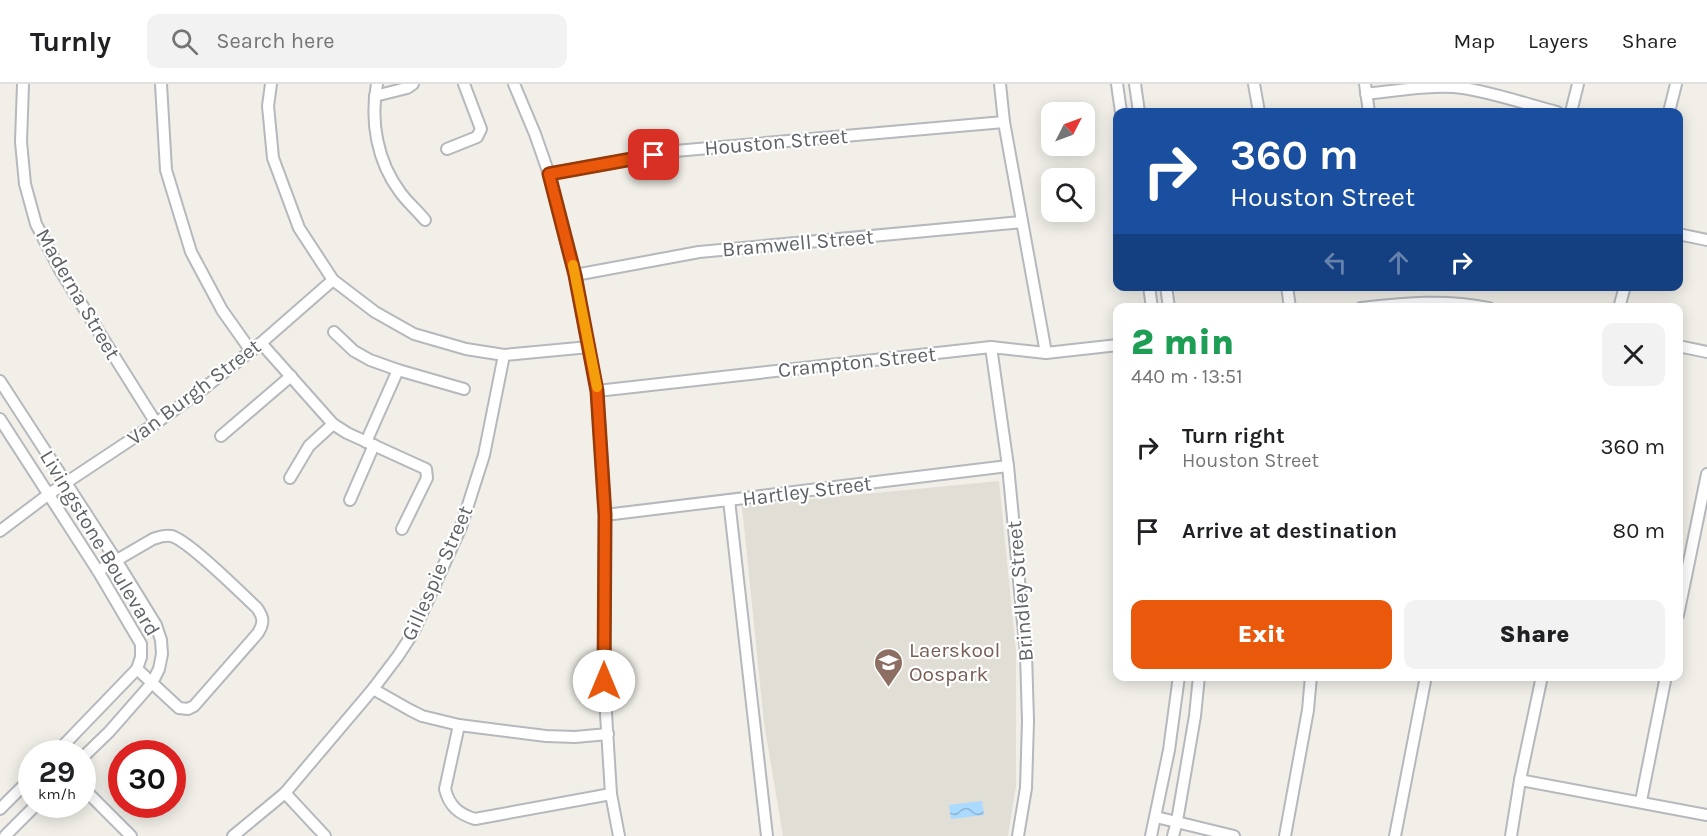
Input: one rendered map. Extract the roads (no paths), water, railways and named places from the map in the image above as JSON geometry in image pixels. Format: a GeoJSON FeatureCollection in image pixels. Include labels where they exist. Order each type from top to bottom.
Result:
{"type":"FeatureCollection","features":[{"type":"Feature","properties":{"kind":"street","name":"Maderna Street"},"geometry":{"type":"LineString","coordinates":[[23,84],[21,142],[25,184],[36,224],[60,270],[156,423]]}},
{"type":"Feature","properties":{"kind":"street"},"geometry":{"type":"LineString","coordinates":[[161,84],[166,170],[191,252],[222,310],[250,351]]}},
{"type":"Feature","properties":{"kind":"street"},"geometry":{"type":"LineString","coordinates":[[271,84],[268,106],[273,158],[299,228],[333,280],[375,312],[414,334],[466,349],[504,355],[589,347]]}},
{"type":"Feature","properties":{"kind":"street"},"geometry":{"type":"LineString","coordinates":[[378,84],[375,96],[375,130],[384,164],[400,192],[425,220]]}},
{"type":"Feature","properties":{"kind":"street"},"geometry":{"type":"LineString","coordinates":[[375,96],[407,88],[413,84]]}},
{"type":"Feature","properties":{"kind":"street"},"geometry":{"type":"LineString","coordinates":[[447,149],[477,137],[481,129],[464,84]]}},
{"type":"Feature","properties":{"kind":"street"},"geometry":{"type":"LineString","coordinates":[[514,84],[549,174],[575,275],[597,391],[605,515],[604,681],[611,794],[619,836]]}},
{"type":"Feature","properties":{"kind":"street"},"geometry":{"type":"LineString","coordinates":[[1000,84],[1004,122],[1046,353]]}},
{"type":"Feature","properties":{"kind":"street"},"geometry":{"type":"LineString","coordinates":[[1117,84],[1120,108]]}},
{"type":"Feature","properties":{"kind":"street"},"geometry":{"type":"LineString","coordinates":[[1135,84],[1139,108]]}},
{"type":"Feature","properties":{"kind":"street"},"geometry":{"type":"LineString","coordinates":[[1254,84],[1258,108]]}},
{"type":"Feature","properties":{"kind":"street"},"geometry":{"type":"LineString","coordinates":[[1572,108],[1578,84]]}},
{"type":"Feature","properties":{"kind":"street"},"geometry":{"type":"LineString","coordinates":[[1670,108],[1676,84]]}},
{"type":"Feature","properties":{"kind":"street"},"geometry":{"type":"LineString","coordinates":[[1368,108],[1365,89],[1425,88],[1461,88],[1542,108]]}},
{"type":"Feature","properties":{"kind":"street","name":"Houston Street"},"geometry":{"type":"LineString","coordinates":[[549,174],[675,151],[1004,122]]}},
{"type":"Feature","properties":{"kind":"street","name":"Bramwell Street"},"geometry":{"type":"LineString","coordinates":[[575,275],[699,252],[1022,222]]}},
{"type":"Feature","properties":{"kind":"street"},"geometry":{"type":"LineString","coordinates":[[1683,235],[1707,240]]}},
{"type":"Feature","properties":{"kind":"street","name":"Van Burgh Street"},"geometry":{"type":"LineString","coordinates":[[0,531],[49,494],[203,389],[261,343],[333,280]]}},
{"type":"Feature","properties":{"kind":"street"},"geometry":{"type":"LineString","coordinates":[[1426,303],[1462,303]]}},
{"type":"Feature","properties":{"kind":"street"},"geometry":{"type":"LineString","coordinates":[[334,332],[354,351],[370,360],[464,389]]}},
{"type":"Feature","properties":{"kind":"street"},"geometry":{"type":"LineString","coordinates":[[261,343],[333,424],[424,468],[427,478],[402,529]]}},
{"type":"Feature","properties":{"kind":"street","name":"Crampton Street"},"geometry":{"type":"LineString","coordinates":[[597,391],[991,347],[1046,353],[1113,346]]}},
{"type":"Feature","properties":{"kind":"street","name":"Brindley Street"},"geometry":{"type":"LineString","coordinates":[[991,347],[1008,466],[1026,653],[1028,721],[1026,788],[1018,836]]}},
{"type":"Feature","properties":{"kind":"street"},"geometry":{"type":"LineString","coordinates":[[1683,347],[1707,352]]}},
{"type":"Feature","properties":{"kind":"street","name":"Gillespie Street"},"geometry":{"type":"LineString","coordinates":[[232,836],[285,793],[373,689],[413,633],[461,527],[484,455],[504,355]]}},
{"type":"Feature","properties":{"kind":"street"},"geometry":{"type":"LineString","coordinates":[[350,500],[399,370]]}},
{"type":"Feature","properties":{"kind":"street"},"geometry":{"type":"LineString","coordinates":[[221,436],[291,376]]}},
{"type":"Feature","properties":{"kind":"street","name":"Livingstone Boulevard"},"geometry":{"type":"LineString","coordinates":[[0,381],[116,560],[156,625],[161,640],[162,654],[153,683],[96,745]]}},
{"type":"Feature","properties":{"kind":"street","name":"Livingstone Boulevard"},"geometry":{"type":"LineString","coordinates":[[0,419],[98,571],[141,644],[141,657],[137,669],[69,740]]}},
{"type":"Feature","properties":{"kind":"street"},"geometry":{"type":"LineString","coordinates":[[290,478],[309,446],[333,424]]}},
{"type":"Feature","properties":{"kind":"street","name":"Hartley Street"},"geometry":{"type":"LineString","coordinates":[[605,515],[1008,466]]}},
{"type":"Feature","properties":{"kind":"street"},"geometry":{"type":"LineString","coordinates":[[1683,591],[1707,474]]}},
{"type":"Feature","properties":{"kind":"street"},"geometry":{"type":"LineString","coordinates":[[729,500],[767,836]]}},
{"type":"Feature","properties":{"kind":"street"},"geometry":{"type":"LineString","coordinates":[[98,571],[162,536],[170,536],[177,538],[212,567],[262,615],[262,625],[258,633],[194,706],[188,709],[179,708],[137,669]]}},
{"type":"Feature","properties":{"kind":"street"},"geometry":{"type":"LineString","coordinates":[[1151,836],[1169,750],[1178,681]]}},
{"type":"Feature","properties":{"kind":"street"},"geometry":{"type":"LineString","coordinates":[[1173,836],[1195,716],[1198,681]]}},
{"type":"Feature","properties":{"kind":"street"},"geometry":{"type":"LineString","coordinates":[[1285,836],[1308,710],[1311,681]]}},
{"type":"Feature","properties":{"kind":"street"},"geometry":{"type":"LineString","coordinates":[[1395,836],[1425,681]]}},
{"type":"Feature","properties":{"kind":"street"},"geometry":{"type":"LineString","coordinates":[[1511,836],[1541,681]]}},
{"type":"Feature","properties":{"kind":"street"},"geometry":{"type":"LineString","coordinates":[[1641,801],[1665,681]]}},
{"type":"Feature","properties":{"kind":"street"},"geometry":{"type":"LineString","coordinates":[[373,689],[422,716],[459,725],[546,736],[575,737],[608,734]]}},
{"type":"Feature","properties":{"kind":"street"},"geometry":{"type":"LineString","coordinates":[[459,725],[445,789],[455,809],[464,816],[475,819],[611,794]]}},
{"type":"Feature","properties":{"kind":"street"},"geometry":{"type":"LineString","coordinates":[[1520,780],[1707,815]]}},
{"type":"Feature","properties":{"kind":"street"},"geometry":{"type":"LineString","coordinates":[[0,809],[18,791]]}},
{"type":"Feature","properties":{"kind":"street"},"geometry":{"type":"LineString","coordinates":[[285,793],[325,836]]}},
{"type":"Feature","properties":{"kind":"street"},"geometry":{"type":"LineString","coordinates":[[96,802],[131,836]]}},
{"type":"Feature","properties":{"kind":"street"},"geometry":{"type":"LineString","coordinates":[[1156,817],[1234,836]]}},
{"type":"Feature","properties":{"kind":"street"},"geometry":{"type":"LineString","coordinates":[[5,836],[23,818]]}},
{"type":"Feature","properties":{"kind":"water"},"geometry":{"type":"Polygon","coordinates":[[[982,801],[984,815],[951,819],[949,805],[982,801]]]}},
{"type":"Feature","properties":{"kind":"place","name":"Laerskool Oospark"},"geometry":{"type":"Point","coordinates":[888,688]}}]}
